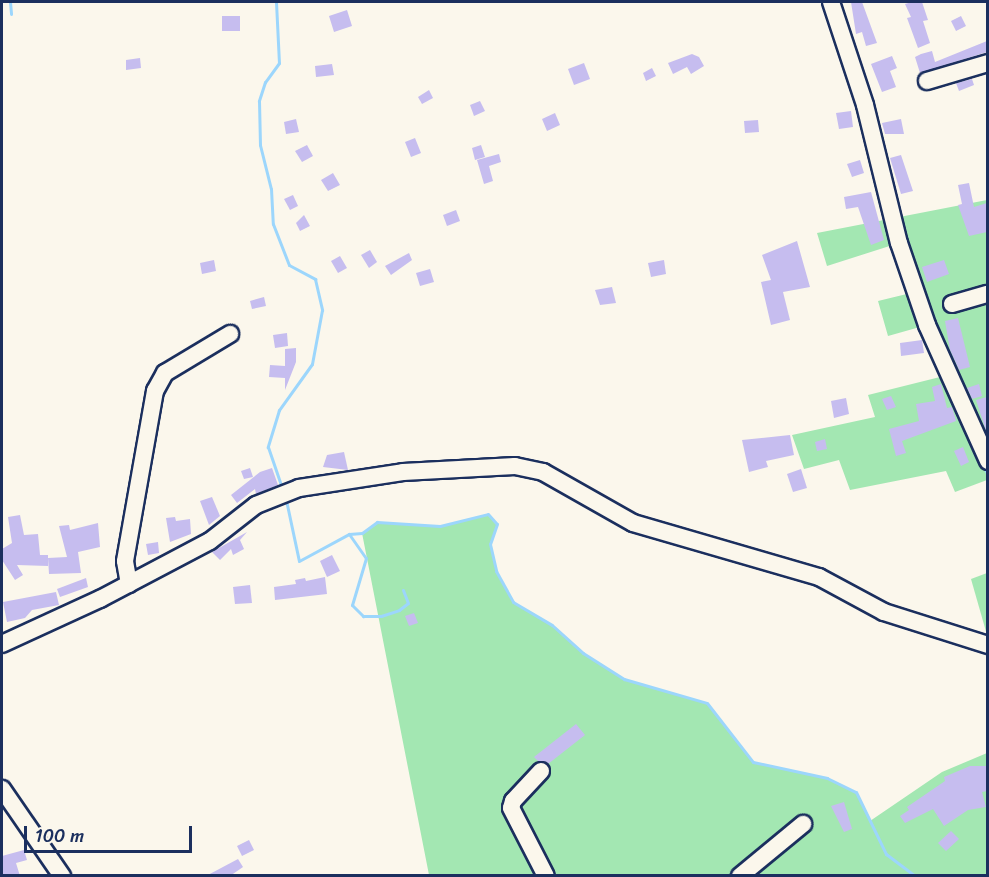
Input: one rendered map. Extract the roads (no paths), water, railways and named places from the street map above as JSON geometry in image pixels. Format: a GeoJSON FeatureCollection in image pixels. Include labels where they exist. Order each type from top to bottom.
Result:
{"type":"FeatureCollection","features":[{"type":"Feature","properties":{"kind":"street"},"geometry":{"type":"LineString","coordinates":[[831,2],[865,105],[899,243],[927,325],[982,433],[987,461]]}},
{"type":"Feature","properties":{"kind":"street"},"geometry":{"type":"LineString","coordinates":[[927,81],[987,63]]}},
{"type":"Feature","properties":{"kind":"street"},"geometry":{"type":"LineString","coordinates":[[952,304],[987,294]]}},
{"type":"Feature","properties":{"kind":"street"},"geometry":{"type":"LineString","coordinates":[[129,584],[125,561],[155,391],[165,372],[230,334]]}},
{"type":"Feature","properties":{"kind":"street"},"geometry":{"type":"LineString","coordinates":[[2,644],[129,584],[210,542],[256,506],[299,488],[403,472],[524,466],[633,523],[819,577],[884,612],[987,645]]}},
{"type":"Feature","properties":{"kind":"street"},"geometry":{"type":"LineString","coordinates":[[541,771],[513,801],[511,808],[546,876]]}},
{"type":"Feature","properties":{"kind":"street"},"geometry":{"type":"LineString","coordinates":[[2,789],[62,876]]}},
{"type":"Feature","properties":{"kind":"street"},"geometry":{"type":"LineString","coordinates":[[740,876],[803,824]]}},
{"type":"Feature","properties":{"kind":"waterway"},"geometry":{"type":"LineString","coordinates":[[10,2],[11,14]]}},
{"type":"Feature","properties":{"kind":"waterway"},"geometry":{"type":"LineString","coordinates":[[276,2],[279,63],[265,82],[259,101],[260,145],[271,189],[273,224],[289,265],[315,279],[322,310],[312,364],[279,410],[268,447],[282,488]]}},
{"type":"Feature","properties":{"kind":"waterway"},"geometry":{"type":"LineString","coordinates":[[983,465],[988,475]]}},
{"type":"Feature","properties":{"kind":"waterway"},"geometry":{"type":"LineString","coordinates":[[286,500],[299,561],[349,534],[366,558],[352,605],[363,616],[381,616],[399,610],[408,603],[403,590]]}},
{"type":"Feature","properties":{"kind":"waterway"},"geometry":{"type":"LineString","coordinates":[[349,534],[362,533],[377,522],[440,526],[488,514],[497,524],[490,544],[496,571],[513,602],[552,625],[583,653],[624,679],[707,703],[753,762],[827,778],[856,792],[886,854],[915,876]]}}]}
